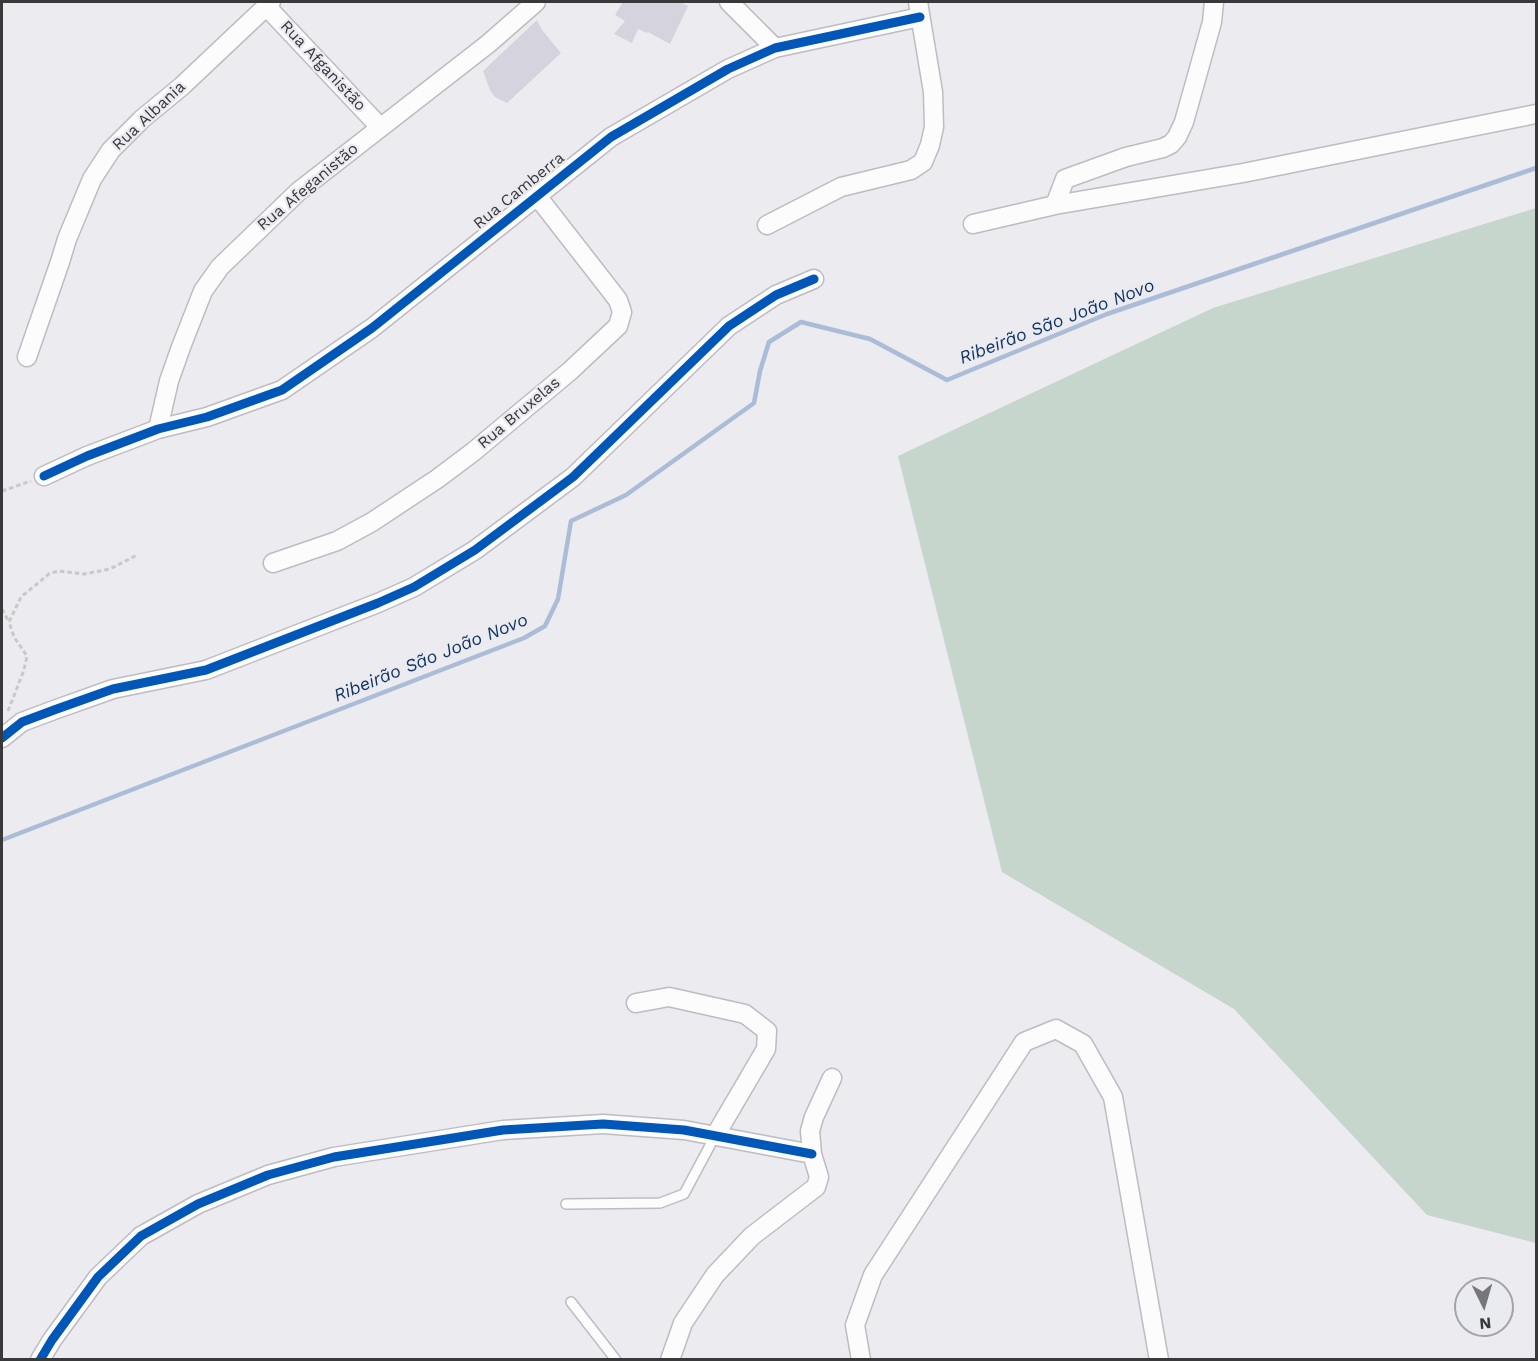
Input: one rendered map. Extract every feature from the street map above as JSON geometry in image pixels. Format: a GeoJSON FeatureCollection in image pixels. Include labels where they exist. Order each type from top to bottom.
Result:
{"type":"FeatureCollection","features":[{"type":"Feature","properties":{"kind":"street","name":"Rua Afeganistão"},"geometry":{"type":"LineString","coordinates":[[158,429],[181,347],[203,291],[220,267],[299,191],[488,44],[536,2]]}},
{"type":"Feature","properties":{"kind":"street"},"geometry":{"type":"LineString","coordinates":[[729,2],[775,48]]}},
{"type":"Feature","properties":{"kind":"street"},"geometry":{"type":"LineString","coordinates":[[1055,205],[1065,179],[1126,157],[1163,148],[1172,144],[1178,137],[1212,22],[1214,2]]}},
{"type":"Feature","properties":{"kind":"street","name":"Rua Afganistão"},"geometry":{"type":"LineString","coordinates":[[269,4],[380,127]]}},
{"type":"Feature","properties":{"kind":"street","name":"Rua Albania"},"geometry":{"type":"LineString","coordinates":[[27,357],[67,238],[92,179],[111,150],[269,4]]}},
{"type":"Feature","properties":{"kind":"street"},"geometry":{"type":"LineString","coordinates":[[767,225],[841,186],[911,170],[923,162],[930,145],[934,115],[933,92],[919,9]]}},
{"type":"Feature","properties":{"kind":"street","name":"Rua Camberra"},"geometry":{"type":"LineString","coordinates":[[44,476],[87,456],[158,429],[207,417],[282,390],[372,328],[611,137],[728,69],[775,48],[919,9]]}},
{"type":"Feature","properties":{"kind":"street"},"geometry":{"type":"LineString","coordinates":[[973,224],[1055,205],[1243,173],[1536,114]]}},
{"type":"Feature","properties":{"kind":"street","name":"Rua Bruxelas"},"geometry":{"type":"LineString","coordinates":[[273,563],[337,541],[372,522],[437,479],[473,452],[618,326],[622,312],[618,300],[537,196]]}},
{"type":"Feature","properties":{"kind":"street"},"geometry":{"type":"LineString","coordinates":[[2,738],[14,721],[113,689],[206,670],[378,603],[414,586],[475,550],[573,477],[729,326],[776,295],[814,279]]}},
{"type":"Feature","properties":{"kind":"street"},"geometry":{"type":"LineString","coordinates":[[636,1002],[669,997],[745,1014],[766,1031],[766,1049],[715,1136]]}},
{"type":"Feature","properties":{"kind":"street"},"geometry":{"type":"LineString","coordinates":[[861,1359],[855,1325],[873,1275],[1024,1042],[1056,1029],[1083,1044],[1113,1097],[1160,1359]]}},
{"type":"Feature","properties":{"kind":"street"},"geometry":{"type":"LineString","coordinates":[[670,1359],[683,1323],[715,1275],[752,1236],[816,1186],[819,1177],[812,1154],[810,1131],[832,1078]]}},
{"type":"Feature","properties":{"kind":"street"},"geometry":{"type":"LineString","coordinates":[[40,1359],[98,1277],[141,1236],[198,1204],[268,1175],[334,1157],[503,1130],[603,1124],[684,1130],[812,1154]]}},
{"type":"Feature","properties":{"kind":"lane"},"geometry":{"type":"LineString","coordinates":[[566,1204],[660,1203],[684,1194],[715,1136]]}},
{"type":"Feature","properties":{"kind":"lane"},"geometry":{"type":"LineString","coordinates":[[571,1302],[616,1359]]}},
{"type":"Feature","properties":{"kind":"path"},"geometry":{"type":"LineString","coordinates":[[2,491],[44,476]]}},
{"type":"Feature","properties":{"kind":"path"},"geometry":{"type":"LineString","coordinates":[[9,622],[21,597],[49,574],[58,571],[84,574],[110,569],[137,555]]}},
{"type":"Feature","properties":{"kind":"path"},"geometry":{"type":"LineString","coordinates":[[2,609],[14,637],[27,656],[14,721]]}},
{"type":"Feature","properties":{"kind":"shaded area"},"geometry":{"type":"Polygon","coordinates":[[[1536,208],[1536,1243],[1427,1215],[1234,1009],[1002,872],[898,456],[1213,308],[1536,208]]]}},
{"type":"Feature","properties":{"kind":"building"},"geometry":{"type":"Polygon","coordinates":[[[623,2],[680,2],[688,6],[670,44],[638,29],[632,43],[614,34],[625,21],[615,15],[623,2]]]}},
{"type":"Feature","properties":{"kind":"building"},"geometry":{"type":"Polygon","coordinates":[[[537,20],[542,30],[561,53],[507,103],[495,97],[483,71],[537,20]]]}},
{"type":"Feature","properties":{"kind":"waterway","name":"Ribeirão São João Novo"},"geometry":{"type":"LineString","coordinates":[[2,840],[524,638],[545,626],[558,599],[571,521],[626,495],[754,403],[760,371],[769,342],[801,322],[870,339],[947,380],[1107,314],[1536,168]]}},
{"type":"Feature","properties":{"kind":"cycle path"},"geometry":{"type":"LineString","coordinates":[[44,476],[87,456],[158,429],[207,417],[282,390],[372,328],[611,137],[728,69],[775,48],[920,17]]}},
{"type":"Feature","properties":{"kind":"cycle path"},"geometry":{"type":"LineString","coordinates":[[2,738],[22,722],[54,710],[113,689],[206,670],[414,587],[475,550],[573,477],[729,326],[776,295],[814,279]]}},
{"type":"Feature","properties":{"kind":"cycle path"},"geometry":{"type":"LineString","coordinates":[[40,1360],[98,1277],[141,1236],[198,1204],[268,1175],[334,1157],[503,1130],[603,1124],[684,1130],[812,1154]]}}]}
